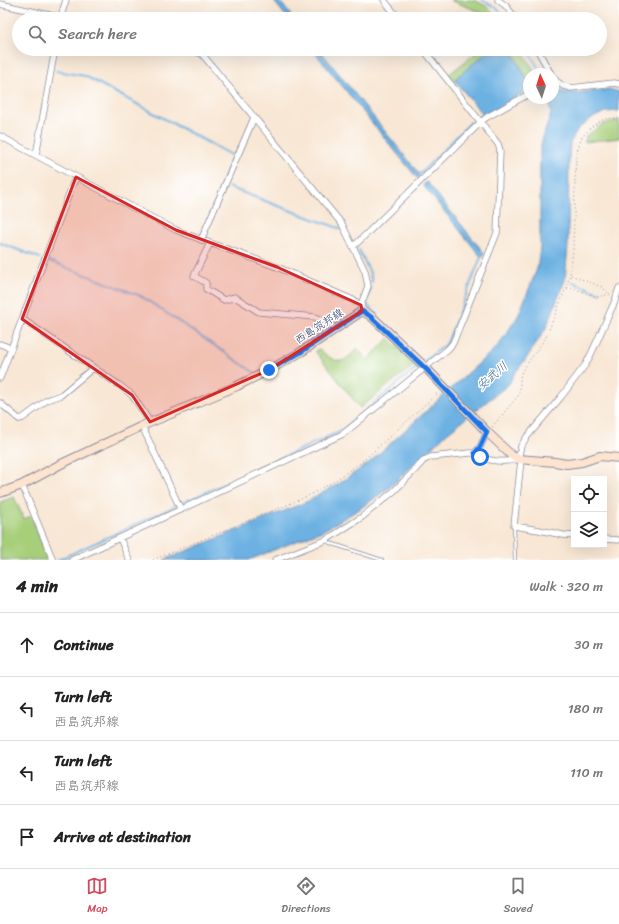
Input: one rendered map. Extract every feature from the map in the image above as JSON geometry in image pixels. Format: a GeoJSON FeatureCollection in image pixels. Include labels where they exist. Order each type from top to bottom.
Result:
{"type":"FeatureCollection","features":[{"type":"Feature","properties":{"kind":"main road"},"geometry":{"type":"LineString","coordinates":[[362,308],[425,368],[511,455],[520,459],[567,464],[582,462],[600,456],[619,458]]}},
{"type":"Feature","properties":{"kind":"main road","name":"西島筑邦線"},"geometry":{"type":"LineString","coordinates":[[0,493],[22,485],[59,465],[150,422],[237,386],[269,370],[301,352],[335,329],[362,308]]}},
{"type":"Feature","properties":{"kind":"street"},"geometry":{"type":"LineString","coordinates":[[63,12],[66,0]]}},
{"type":"Feature","properties":{"kind":"street"},"geometry":{"type":"LineString","coordinates":[[384,0],[393,12]]}},
{"type":"Feature","properties":{"kind":"street"},"geometry":{"type":"LineString","coordinates":[[498,0],[511,12]]}},
{"type":"Feature","properties":{"kind":"street"},"geometry":{"type":"LineString","coordinates":[[0,4],[34,12]]}},
{"type":"Feature","properties":{"kind":"street"},"geometry":{"type":"LineString","coordinates":[[36,155],[54,56]]}},
{"type":"Feature","properties":{"kind":"street"},"geometry":{"type":"LineString","coordinates":[[0,136],[176,230],[277,267],[353,300],[362,308],[368,286],[365,271],[342,224],[204,56]]}},
{"type":"Feature","properties":{"kind":"street"},"geometry":{"type":"LineString","coordinates":[[72,560],[343,434],[448,349],[453,343],[497,233],[500,150],[498,144],[429,56]]}},
{"type":"Feature","properties":{"kind":"street"},"geometry":{"type":"LineString","coordinates":[[541,56],[548,68]]}},
{"type":"Feature","properties":{"kind":"street"},"geometry":{"type":"LineString","coordinates":[[559,83],[570,88],[614,83],[619,84]]}},
{"type":"Feature","properties":{"kind":"street"},"geometry":{"type":"LineString","coordinates":[[353,248],[481,122],[487,117],[523,97]]}},
{"type":"Feature","properties":{"kind":"street"},"geometry":{"type":"LineString","coordinates":[[201,240],[252,120],[255,118]]}},
{"type":"Feature","properties":{"kind":"street"},"geometry":{"type":"LineString","coordinates":[[0,378],[76,177]]}},
{"type":"Feature","properties":{"kind":"street"},"geometry":{"type":"LineString","coordinates":[[210,243],[194,276],[206,283],[206,290],[224,300],[235,297],[259,312],[315,317],[321,319],[335,329]]}},
{"type":"Feature","properties":{"kind":"street"},"geometry":{"type":"LineString","coordinates":[[571,536],[514,526],[521,446],[586,364],[615,301],[619,288]]}},
{"type":"Feature","properties":{"kind":"street"},"geometry":{"type":"LineString","coordinates":[[22,319],[132,395],[150,422]]}},
{"type":"Feature","properties":{"kind":"street"},"geometry":{"type":"LineString","coordinates":[[0,344],[11,348]]}},
{"type":"Feature","properties":{"kind":"street"},"geometry":{"type":"LineString","coordinates":[[0,403],[19,418],[23,418],[47,400],[61,395],[93,368]]}},
{"type":"Feature","properties":{"kind":"street"},"geometry":{"type":"LineString","coordinates":[[142,426],[181,510]]}},
{"type":"Feature","properties":{"kind":"street"},"geometry":{"type":"LineString","coordinates":[[475,453],[480,447],[487,432]]}},
{"type":"Feature","properties":{"kind":"street"},"geometry":{"type":"LineString","coordinates":[[275,560],[326,540],[368,513],[394,491],[424,460],[470,453],[475,453],[480,457],[495,461],[520,459]]}},
{"type":"Feature","properties":{"kind":"street"},"geometry":{"type":"LineString","coordinates":[[22,485],[53,560]]}},
{"type":"Feature","properties":{"kind":"street"},"geometry":{"type":"LineString","coordinates":[[120,538],[129,560]]}},
{"type":"Feature","properties":{"kind":"street"},"geometry":{"type":"LineString","coordinates":[[607,539],[618,540]]}},
{"type":"Feature","properties":{"kind":"lane"},"geometry":{"type":"LineString","coordinates":[[514,526],[515,560]]}},
{"type":"Feature","properties":{"kind":"lane"},"geometry":{"type":"LineString","coordinates":[[326,540],[330,543],[382,560]]}},
{"type":"Feature","properties":{"kind":"path"},"geometry":{"type":"LineString","coordinates":[[487,432],[518,396],[522,371],[546,337],[566,288],[570,274],[573,250],[576,154],[582,137],[591,127],[604,119],[619,118]]}},
{"type":"Feature","properties":{"kind":"path"},"geometry":{"type":"LineString","coordinates":[[566,288],[573,288],[597,297],[609,294],[602,287],[570,274]]}},
{"type":"Feature","properties":{"kind":"path"},"geometry":{"type":"LineString","coordinates":[[153,560],[306,497],[336,480],[364,460],[445,388]]}},
{"type":"Feature","properties":{"kind":"highlighted area"},"geometry":{"type":"Polygon","coordinates":[[[76,177],[176,230],[277,267],[361,305],[362,311],[269,370],[150,422],[132,395],[22,319],[76,177]]]}},
{"type":"Feature","properties":{"kind":"green space"},"geometry":{"type":"Polygon","coordinates":[[[450,0],[474,0],[486,6],[492,12],[480,12],[450,0]]]}},
{"type":"Feature","properties":{"kind":"green space"},"geometry":{"type":"Polygon","coordinates":[[[472,56],[483,56],[456,78],[456,82],[448,75],[472,56]]]}},
{"type":"Feature","properties":{"kind":"green space"},"geometry":{"type":"Polygon","coordinates":[[[515,56],[525,56],[532,68],[523,68],[523,72],[515,56]]]}},
{"type":"Feature","properties":{"kind":"green space"},"geometry":{"type":"Polygon","coordinates":[[[619,121],[619,138],[585,142],[586,136],[603,124],[619,121]]]}},
{"type":"Feature","properties":{"kind":"green space"},"geometry":{"type":"Polygon","coordinates":[[[389,338],[414,365],[360,408],[315,351],[318,349],[334,360],[342,361],[357,348],[367,360],[389,338]]]}},
{"type":"Feature","properties":{"kind":"green space"},"geometry":{"type":"Polygon","coordinates":[[[14,497],[24,519],[31,516],[49,560],[0,560],[0,502],[14,497]]]}},
{"type":"Feature","properties":{"kind":"water"},"geometry":{"type":"Polygon","coordinates":[[[273,0],[279,0],[288,12],[282,12],[273,0]]]}},
{"type":"Feature","properties":{"kind":"water"},"geometry":{"type":"Polygon","coordinates":[[[318,56],[325,56],[420,175],[417,178],[318,56]]]}},
{"type":"Feature","properties":{"kind":"water"},"geometry":{"type":"Polygon","coordinates":[[[483,56],[514,56],[523,72],[523,93],[484,116],[456,82],[456,78],[483,56]]]}},
{"type":"Feature","properties":{"kind":"water","name":"安武川"},"geometry":{"type":"Polygon","coordinates":[[[609,89],[619,92],[619,111],[606,112],[592,118],[578,129],[570,143],[568,245],[565,280],[546,328],[526,359],[514,374],[509,384],[447,433],[390,487],[358,510],[324,530],[249,560],[164,560],[306,502],[340,483],[370,462],[498,346],[518,316],[537,269],[540,248],[540,149],[551,114],[549,104],[559,104],[559,90],[563,92],[577,93],[609,89]]]}},
{"type":"Feature","properties":{"kind":"water"},"geometry":{"type":"Polygon","coordinates":[[[427,182],[484,253],[482,258],[423,185],[427,182]]]}},
{"type":"Feature","properties":{"kind":"waterway"},"geometry":{"type":"LineString","coordinates":[[482,0],[501,12]]}},
{"type":"Feature","properties":{"kind":"waterway"},"geometry":{"type":"LineString","coordinates":[[531,56],[538,68]]}},
{"type":"Feature","properties":{"kind":"waterway"},"geometry":{"type":"LineString","coordinates":[[56,71],[85,76],[233,156],[221,185]]}},
{"type":"Feature","properties":{"kind":"waterway"},"geometry":{"type":"LineString","coordinates":[[420,174],[471,122]]}},
{"type":"Feature","properties":{"kind":"waterway"},"geometry":{"type":"LineString","coordinates":[[228,187],[341,229]]}},
{"type":"Feature","properties":{"kind":"waterway"},"geometry":{"type":"LineString","coordinates":[[0,243],[40,258]]}},
{"type":"Feature","properties":{"kind":"waterway"},"geometry":{"type":"LineString","coordinates":[[359,250],[370,273],[372,282]]}},
{"type":"Feature","properties":{"kind":"waterway"},"geometry":{"type":"LineString","coordinates":[[425,361],[447,343],[481,257]]}},
{"type":"Feature","properties":{"kind":"waterway"},"geometry":{"type":"LineString","coordinates":[[49,261],[141,296],[255,373]]}},
{"type":"Feature","properties":{"kind":"waterway"},"geometry":{"type":"LineString","coordinates":[[572,282],[600,293]]}},
{"type":"Feature","properties":{"kind":"waterway"},"geometry":{"type":"LineString","coordinates":[[371,288],[366,304],[378,315]]}},
{"type":"Feature","properties":{"kind":"waterway"},"geometry":{"type":"LineString","coordinates":[[182,503],[341,431],[416,368]]}},
{"type":"Feature","properties":{"kind":"waterway"},"geometry":{"type":"LineString","coordinates":[[58,560],[176,506]]}},
{"type":"Feature","properties":{"kind":"route"},"geometry":{"type":"LineString","coordinates":[[269,370],[301,352],[362,311],[370,316],[425,368],[487,432],[480,447],[475,453],[480,457]]}}]}
